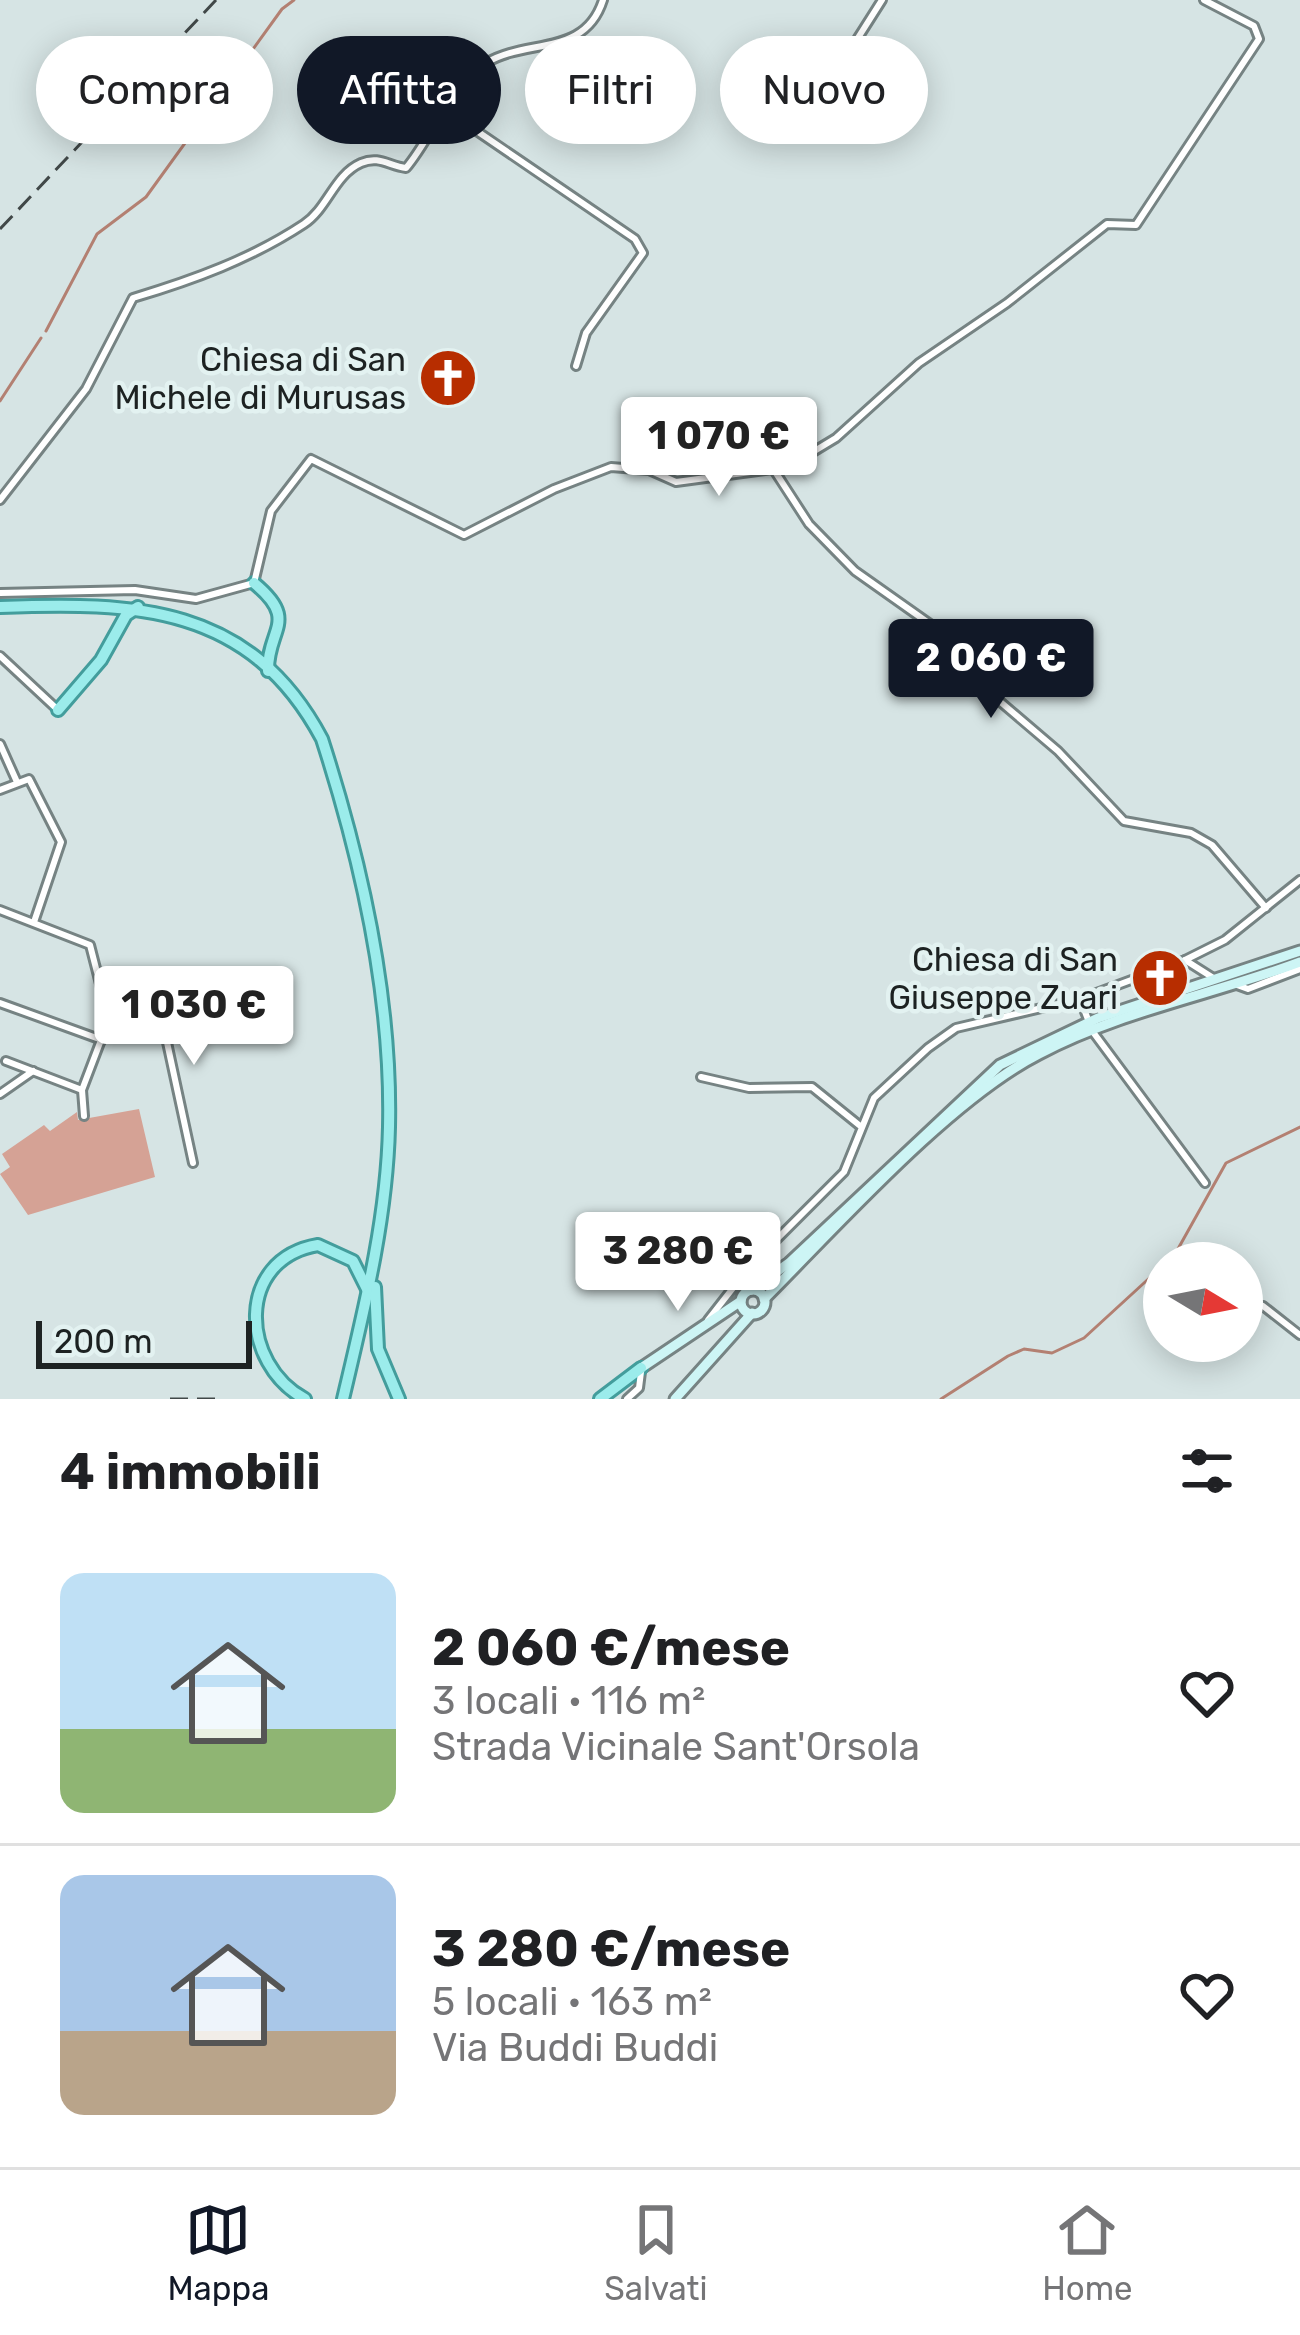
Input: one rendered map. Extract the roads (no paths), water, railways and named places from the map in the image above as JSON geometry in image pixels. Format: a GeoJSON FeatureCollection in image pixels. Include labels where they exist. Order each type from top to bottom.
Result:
{"type":"FeatureCollection","features":[{"type":"Feature","properties":{"kind":"main road"},"geometry":{"type":"LineString","coordinates":[[254,584],[277,610],[280,632],[268,670]]}},
{"type":"Feature","properties":{"kind":"main road"},"geometry":{"type":"LineString","coordinates":[[103,604],[114,613],[117,627]]}},
{"type":"Feature","properties":{"kind":"main road"},"geometry":{"type":"LineString","coordinates":[[0,607],[103,604],[188,620],[268,670],[310,716],[338,787],[376,956],[385,1042],[389,1128],[373,1268],[344,1398]]}},
{"type":"Feature","properties":{"kind":"main road"},"geometry":{"type":"LineString","coordinates":[[58,710],[101,659],[117,627],[138,607]]}},
{"type":"Feature","properties":{"kind":"main road"},"geometry":{"type":"LineString","coordinates":[[250,656],[274,645]]}},
{"type":"Feature","properties":{"kind":"main road"},"geometry":{"type":"LineString","coordinates":[[600,1399],[789,1263],[970,1089],[1030,1046],[1300,951]]}},
{"type":"Feature","properties":{"kind":"main road"},"geometry":{"type":"LineString","coordinates":[[675,1399],[752,1313],[761,1309],[764,1299],[983,1090],[1090,1026],[1243,987],[1300,965]]}},
{"type":"Feature","properties":{"kind":"main road"},"geometry":{"type":"LineString","coordinates":[[305,1399],[284,1386],[259,1350],[256,1307],[265,1278],[295,1252],[328,1246],[353,1261],[368,1294]]}},
{"type":"Feature","properties":{"kind":"main road"},"geometry":{"type":"LineString","coordinates":[[373,1268],[378,1349],[399,1399]]}},
{"type":"Feature","properties":{"kind":"main road"},"geometry":{"type":"LineString","coordinates":[[751,1290],[764,1299]]}},
{"type":"Feature","properties":{"kind":"main road"},"geometry":{"type":"LineString","coordinates":[[741,1301],[752,1313]]}},
{"type":"Feature","properties":{"kind":"street"},"geometry":{"type":"LineString","coordinates":[[501,59],[566,43],[592,24],[603,0]]}},
{"type":"Feature","properties":{"kind":"street"},"geometry":{"type":"LineString","coordinates":[[859,36],[882,0]]}},
{"type":"Feature","properties":{"kind":"street"},"geometry":{"type":"LineString","coordinates":[[0,593],[135,590],[196,599],[254,584],[272,511],[311,459],[464,535],[554,489],[611,467],[650,470],[676,482],[774,470],[836,438],[920,363],[1007,303],[1107,224],[1136,225],[1258,39],[1254,26],[1204,0]]}},
{"type":"Feature","properties":{"kind":"street"},"geometry":{"type":"LineString","coordinates":[[0,500],[86,389],[133,298],[230,266],[303,225],[349,170],[365,161],[406,168],[423,144]]}},
{"type":"Feature","properties":{"kind":"street"},"geometry":{"type":"LineString","coordinates":[[496,144],[635,239],[643,254],[586,333],[576,366]]}},
{"type":"Feature","properties":{"kind":"street"},"geometry":{"type":"LineString","coordinates":[[774,470],[809,524],[842,558],[929,624],[963,670],[1058,751],[1124,821],[1191,832],[1212,845],[1266,908]]}},
{"type":"Feature","properties":{"kind":"street"},"geometry":{"type":"LineString","coordinates":[[0,656],[58,710]]}},
{"type":"Feature","properties":{"kind":"street"},"geometry":{"type":"LineString","coordinates":[[0,744],[17,782]]}},
{"type":"Feature","properties":{"kind":"street"},"geometry":{"type":"LineString","coordinates":[[0,790],[30,781],[62,850],[34,922]]}},
{"type":"Feature","properties":{"kind":"street"},"geometry":{"type":"LineString","coordinates":[[708,1320],[752,1265],[844,1172],[874,1098],[956,1028],[1080,999],[1185,960],[1225,940],[1300,880]]}},
{"type":"Feature","properties":{"kind":"street"},"geometry":{"type":"LineString","coordinates":[[0,910],[90,945],[109,1018],[82,1090],[84,1116]]}},
{"type":"Feature","properties":{"kind":"street"},"geometry":{"type":"LineString","coordinates":[[1185,960],[1217,981]]}},
{"type":"Feature","properties":{"kind":"street"},"geometry":{"type":"LineString","coordinates":[[154,982],[194,1163]]}},
{"type":"Feature","properties":{"kind":"street"},"geometry":{"type":"LineString","coordinates":[[1080,999],[1090,1026],[1205,1184]]}},
{"type":"Feature","properties":{"kind":"street"},"geometry":{"type":"LineString","coordinates":[[0,1003],[102,1040]]}},
{"type":"Feature","properties":{"kind":"street"},"geometry":{"type":"LineString","coordinates":[[109,1018],[160,1007]]}},
{"type":"Feature","properties":{"kind":"street"},"geometry":{"type":"LineString","coordinates":[[5,1061],[82,1090]]}},
{"type":"Feature","properties":{"kind":"street"},"geometry":{"type":"LineString","coordinates":[[0,1094],[33,1071]]}},
{"type":"Feature","properties":{"kind":"street"},"geometry":{"type":"LineString","coordinates":[[700,1077],[749,1088],[812,1087],[860,1125]]}},
{"type":"Feature","properties":{"kind":"street"},"geometry":{"type":"LineString","coordinates":[[1264,1306],[1300,1335]]}},
{"type":"Feature","properties":{"kind":"street"},"geometry":{"type":"LineString","coordinates":[[627,1399],[639,1388],[641,1368]]}},
{"type":"Feature","properties":{"kind":"waterway"},"geometry":{"type":"LineString","coordinates":[[46,331],[97,234],[146,197],[282,9],[294,0]]}},
{"type":"Feature","properties":{"kind":"waterway"},"geometry":{"type":"LineString","coordinates":[[0,401],[41,338]]}},
{"type":"Feature","properties":{"kind":"waterway"},"geometry":{"type":"LineString","coordinates":[[1182,1242],[1226,1163],[1300,1127]]}},
{"type":"Feature","properties":{"kind":"waterway"},"geometry":{"type":"LineString","coordinates":[[941,1399],[1024,1349],[1052,1353],[1084,1338],[1143,1284]]}},
{"type":"Feature","properties":{"kind":"railway"},"geometry":{"type":"LineString","coordinates":[[0,229],[216,0]]}},
{"type":"Feature","properties":{"kind":"railway"},"geometry":{"type":"LineString","coordinates":[[170,1399],[222,1399]]}},
{"type":"Feature","properties":{"kind":"place","name":"Chiesa di San Michele di Murusas"},"geometry":{"type":"Point","coordinates":[448,378]}},
{"type":"Feature","properties":{"kind":"place","name":"Chiesa di San Giuseppe Zuari"},"geometry":{"type":"Point","coordinates":[1160,978]}}]}
